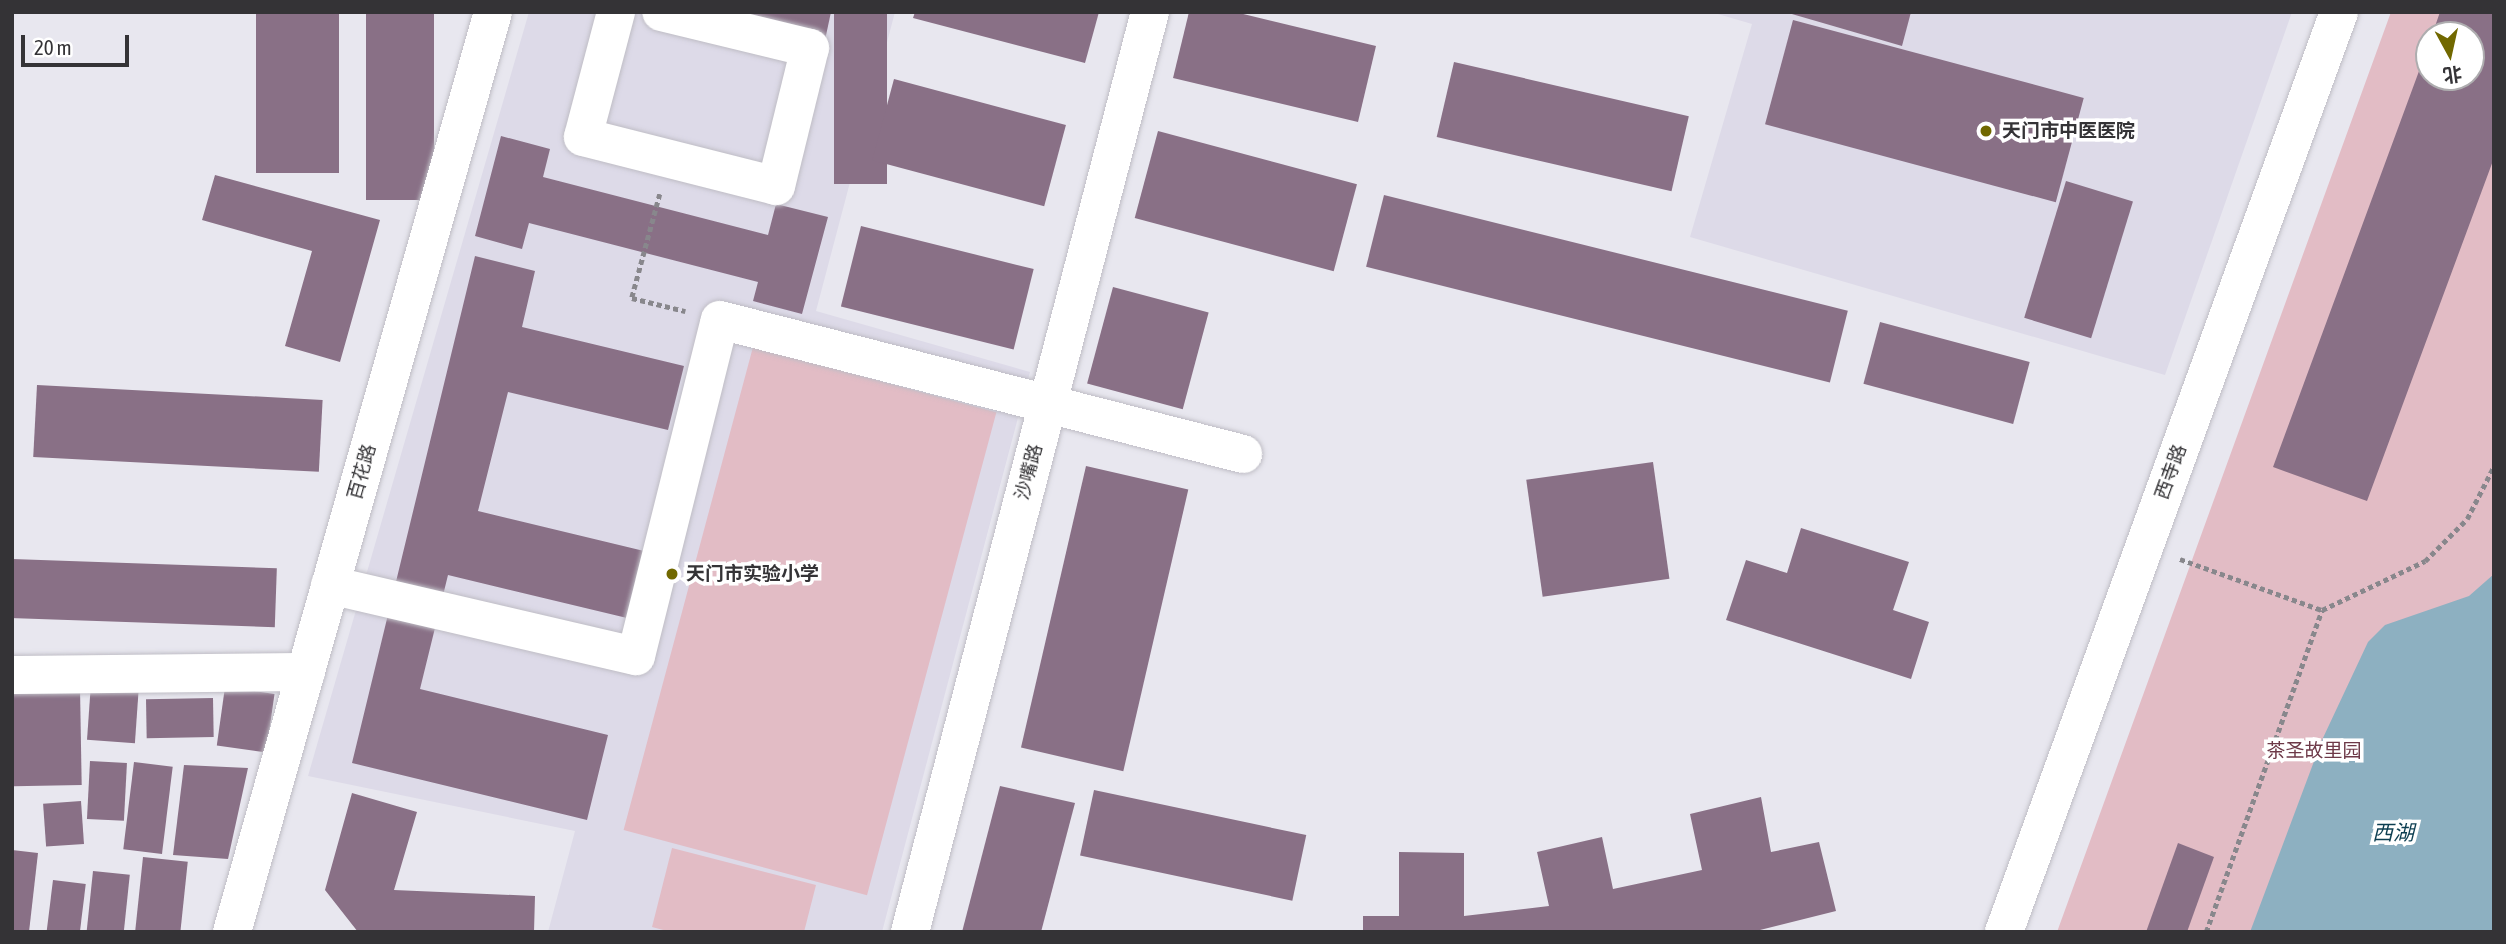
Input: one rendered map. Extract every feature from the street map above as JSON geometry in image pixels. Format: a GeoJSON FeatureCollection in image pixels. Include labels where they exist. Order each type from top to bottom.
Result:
{"type":"FeatureCollection","features":[{"type":"Feature","properties":{"kind":"street","name":"百花路"},"geometry":{"type":"LineString","coordinates":[[232,932],[493,12]]}},
{"type":"Feature","properties":{"kind":"street"},"geometry":{"type":"LineString","coordinates":[[616,12],[583,137],[776,186],[810,48],[661,12]]}},
{"type":"Feature","properties":{"kind":"street","name":"沙嘴路"},"geometry":{"type":"LineString","coordinates":[[910,932],[1150,12]]}},
{"type":"Feature","properties":{"kind":"street","name":"西寺路"},"geometry":{"type":"LineString","coordinates":[[2004,932],[2339,12]]}},
{"type":"Feature","properties":{"kind":"street"},"geometry":{"type":"LineString","coordinates":[[330,585],[636,656],[720,320],[1243,454]]}},
{"type":"Feature","properties":{"kind":"street"},"geometry":{"type":"LineString","coordinates":[[12,675],[306,672]]}},
{"type":"Feature","properties":{"kind":"path"},"geometry":{"type":"LineString","coordinates":[[669,159],[632,298],[720,320]]}},
{"type":"Feature","properties":{"kind":"path"},"geometry":{"type":"LineString","coordinates":[[2206,932],[2322,610],[2425,561],[2467,519],[2494,466]]}},
{"type":"Feature","properties":{"kind":"path"},"geometry":{"type":"LineString","coordinates":[[2144,547],[2322,610]]}},
{"type":"Feature","properties":{"kind":"shaded area","name":"天门市实验小学"},"geometry":{"type":"Polygon","coordinates":[[[529,12],[895,12],[816,311],[1030,372],[882,932],[548,932],[575,831],[308,776],[529,12]]]}},
{"type":"Feature","properties":{"kind":"shaded area","name":"天门市中医医院"},"geometry":{"type":"Polygon","coordinates":[[[1711,12],[2292,12],[2165,375],[1690,237],[1752,24],[1711,12]]]}},
{"type":"Feature","properties":{"kind":"green space","name":"茶圣故里园"},"geometry":{"type":"Polygon","coordinates":[[[2391,12],[2494,12],[2494,932],[2057,932],[2391,12]]]}},
{"type":"Feature","properties":{"kind":"green space"},"geometry":{"type":"Polygon","coordinates":[[[753,347],[996,412],[867,895],[624,830],[753,347]]]}},
{"type":"Feature","properties":{"kind":"green space"},"geometry":{"type":"Polygon","coordinates":[[[672,848],[816,885],[804,932],[671,932],[652,927],[672,848]]]}},
{"type":"Feature","properties":{"kind":"water","name":"西湖"},"geometry":{"type":"Polygon","coordinates":[[[2494,574],[2494,932],[2250,932],[2322,740],[2368,642],[2385,625],[2469,596],[2494,574]]]}},
{"type":"Feature","properties":{"kind":"building"},"geometry":{"type":"Polygon","coordinates":[[[256,12],[339,12],[339,173],[256,173],[256,12]]]}},
{"type":"Feature","properties":{"kind":"building"},"geometry":{"type":"Polygon","coordinates":[[[366,12],[434,12],[434,200],[366,200],[366,12]]]}},
{"type":"Feature","properties":{"kind":"building"},"geometry":{"type":"Polygon","coordinates":[[[707,12],[831,12],[825,40],[707,12]]]}},
{"type":"Feature","properties":{"kind":"building"},"geometry":{"type":"Polygon","coordinates":[[[834,12],[887,12],[887,184],[834,184],[834,12]]]}},
{"type":"Feature","properties":{"kind":"building"},"geometry":{"type":"Polygon","coordinates":[[[915,12],[1099,12],[1085,63],[913,18],[915,12]]]}},
{"type":"Feature","properties":{"kind":"building"},"geometry":{"type":"Polygon","coordinates":[[[1189,12],[1235,12],[1376,46],[1358,122],[1173,78],[1189,12]]]}},
{"type":"Feature","properties":{"kind":"building"},"geometry":{"type":"Polygon","coordinates":[[[1785,12],[1911,12],[1902,46],[1785,12]]]}},
{"type":"Feature","properties":{"kind":"building"},"geometry":{"type":"Polygon","coordinates":[[[2440,12],[2494,12],[2494,158],[2367,501],[2273,467],[2415,82],[2415,91],[2485,91],[2485,21],[2437,21],[2440,12]]]}},
{"type":"Feature","properties":{"kind":"building"},"geometry":{"type":"Polygon","coordinates":[[[1793,20],[2084,98],[2056,202],[1765,124],[1793,20]]]}},
{"type":"Feature","properties":{"kind":"building"},"geometry":{"type":"Polygon","coordinates":[[[1454,62],[1689,116],[1672,191],[1437,137],[1454,62]]]}},
{"type":"Feature","properties":{"kind":"building"},"geometry":{"type":"Polygon","coordinates":[[[894,79],[1066,125],[1044,206],[872,160],[894,79]]]}},
{"type":"Feature","properties":{"kind":"building"},"geometry":{"type":"Polygon","coordinates":[[[1158,131],[1357,184],[1334,271],[1135,218],[1158,131]]]}},
{"type":"Feature","properties":{"kind":"building"},"geometry":{"type":"Polygon","coordinates":[[[501,136],[550,149],[543,177],[768,235],[776,204],[828,217],[802,314],[753,301],[758,282],[529,223],[522,249],[475,236],[501,136]]]}},
{"type":"Feature","properties":{"kind":"building"},"geometry":{"type":"Polygon","coordinates":[[[215,175],[380,220],[340,362],[285,346],[312,251],[202,220],[215,175]]]}},
{"type":"Feature","properties":{"kind":"building"},"geometry":{"type":"Polygon","coordinates":[[[2066,181],[2133,201],[2091,338],[2024,318],[2066,181]]]}},
{"type":"Feature","properties":{"kind":"building"},"geometry":{"type":"Polygon","coordinates":[[[1384,195],[1848,311],[1830,382],[1366,267],[1384,195]]]}},
{"type":"Feature","properties":{"kind":"building"},"geometry":{"type":"Polygon","coordinates":[[[861,226],[1034,269],[1014,350],[841,307],[861,226]]]}},
{"type":"Feature","properties":{"kind":"building"},"geometry":{"type":"Polygon","coordinates":[[[475,256],[535,271],[522,327],[684,366],[668,430],[508,392],[478,511],[644,551],[627,618],[448,575],[420,689],[608,735],[587,820],[352,763],[475,256]]]}},
{"type":"Feature","properties":{"kind":"building"},"geometry":{"type":"Polygon","coordinates":[[[1113,287],[1209,313],[1183,409],[1087,384],[1113,287]]]}},
{"type":"Feature","properties":{"kind":"building"},"geometry":{"type":"Polygon","coordinates":[[[1880,322],[2030,362],[2013,424],[1863,384],[1880,322]]]}},
{"type":"Feature","properties":{"kind":"building"},"geometry":{"type":"Polygon","coordinates":[[[37,385],[323,400],[319,472],[33,457],[37,385]]]}},
{"type":"Feature","properties":{"kind":"building"},"geometry":{"type":"Polygon","coordinates":[[[1653,462],[1669,579],[1543,597],[1526,480],[1653,462]]]}},
{"type":"Feature","properties":{"kind":"building"},"geometry":{"type":"Polygon","coordinates":[[[1086,466],[1188,490],[1123,771],[1021,748],[1086,466]]]}},
{"type":"Feature","properties":{"kind":"building"},"geometry":{"type":"Polygon","coordinates":[[[1801,528],[1909,562],[1893,610],[1929,622],[1911,679],[1726,620],[1746,560],[1787,573],[1801,528]]]}},
{"type":"Feature","properties":{"kind":"building"},"geometry":{"type":"Polygon","coordinates":[[[12,559],[277,568],[275,627],[12,618],[12,559]]]}},
{"type":"Feature","properties":{"kind":"building"},"geometry":{"type":"Polygon","coordinates":[[[91,683],[139,686],[135,743],[87,740],[91,683]]]}},
{"type":"Feature","properties":{"kind":"building"},"geometry":{"type":"Polygon","coordinates":[[[225,687],[275,694],[266,752],[217,745],[225,687]]]}},
{"type":"Feature","properties":{"kind":"building"},"geometry":{"type":"Polygon","coordinates":[[[80,688],[82,785],[14,786],[12,689],[80,688]]]}},
{"type":"Feature","properties":{"kind":"building"},"geometry":{"type":"Polygon","coordinates":[[[213,698],[214,737],[147,738],[146,699],[213,698]]]}},
{"type":"Feature","properties":{"kind":"building"},"geometry":{"type":"Polygon","coordinates":[[[90,761],[127,763],[124,821],[87,819],[90,761]]]}},
{"type":"Feature","properties":{"kind":"building"},"geometry":{"type":"Polygon","coordinates":[[[134,762],[173,767],[162,854],[123,849],[134,762]]]}},
{"type":"Feature","properties":{"kind":"building"},"geometry":{"type":"Polygon","coordinates":[[[184,765],[248,768],[228,859],[173,855],[184,765]]]}},
{"type":"Feature","properties":{"kind":"building"},"geometry":{"type":"Polygon","coordinates":[[[1000,786],[1075,803],[1041,932],[962,932],[1000,786]]]}},
{"type":"Feature","properties":{"kind":"building"},"geometry":{"type":"Polygon","coordinates":[[[1094,790],[1306,835],[1292,901],[1080,856],[1094,790]]]}},
{"type":"Feature","properties":{"kind":"building"},"geometry":{"type":"Polygon","coordinates":[[[352,793],[417,812],[394,890],[535,896],[534,932],[358,932],[325,890],[352,793]]]}},
{"type":"Feature","properties":{"kind":"building"},"geometry":{"type":"Polygon","coordinates":[[[1761,797],[1771,852],[1819,842],[1836,911],[1752,932],[1363,932],[1363,916],[1399,916],[1399,852],[1464,853],[1464,916],[1549,906],[1537,852],[1602,837],[1613,889],[1702,870],[1690,814],[1761,797]]]}},
{"type":"Feature","properties":{"kind":"building"},"geometry":{"type":"Polygon","coordinates":[[[81,801],[84,844],[46,847],[43,804],[81,801]]]}},
{"type":"Feature","properties":{"kind":"building"},"geometry":{"type":"Polygon","coordinates":[[[2178,843],[2214,857],[2187,932],[2146,932],[2178,843]]]}},
{"type":"Feature","properties":{"kind":"building"},"geometry":{"type":"Polygon","coordinates":[[[12,850],[38,853],[29,932],[12,932],[12,850]]]}},
{"type":"Feature","properties":{"kind":"building"},"geometry":{"type":"Polygon","coordinates":[[[143,857],[188,862],[180,932],[135,932],[143,857]]]}},
{"type":"Feature","properties":{"kind":"building"},"geometry":{"type":"Polygon","coordinates":[[[93,871],[130,875],[124,932],[87,932],[93,871]]]}},
{"type":"Feature","properties":{"kind":"building"},"geometry":{"type":"Polygon","coordinates":[[[53,880],[86,884],[80,932],[47,932],[53,880]]]}},
{"type":"Feature","properties":{"kind":"place","name":"天门市中医医院"},"geometry":{"type":"Point","coordinates":[1986,131]}},
{"type":"Feature","properties":{"kind":"place","name":"天门市实验小学"},"geometry":{"type":"Point","coordinates":[672,574]}}]}
